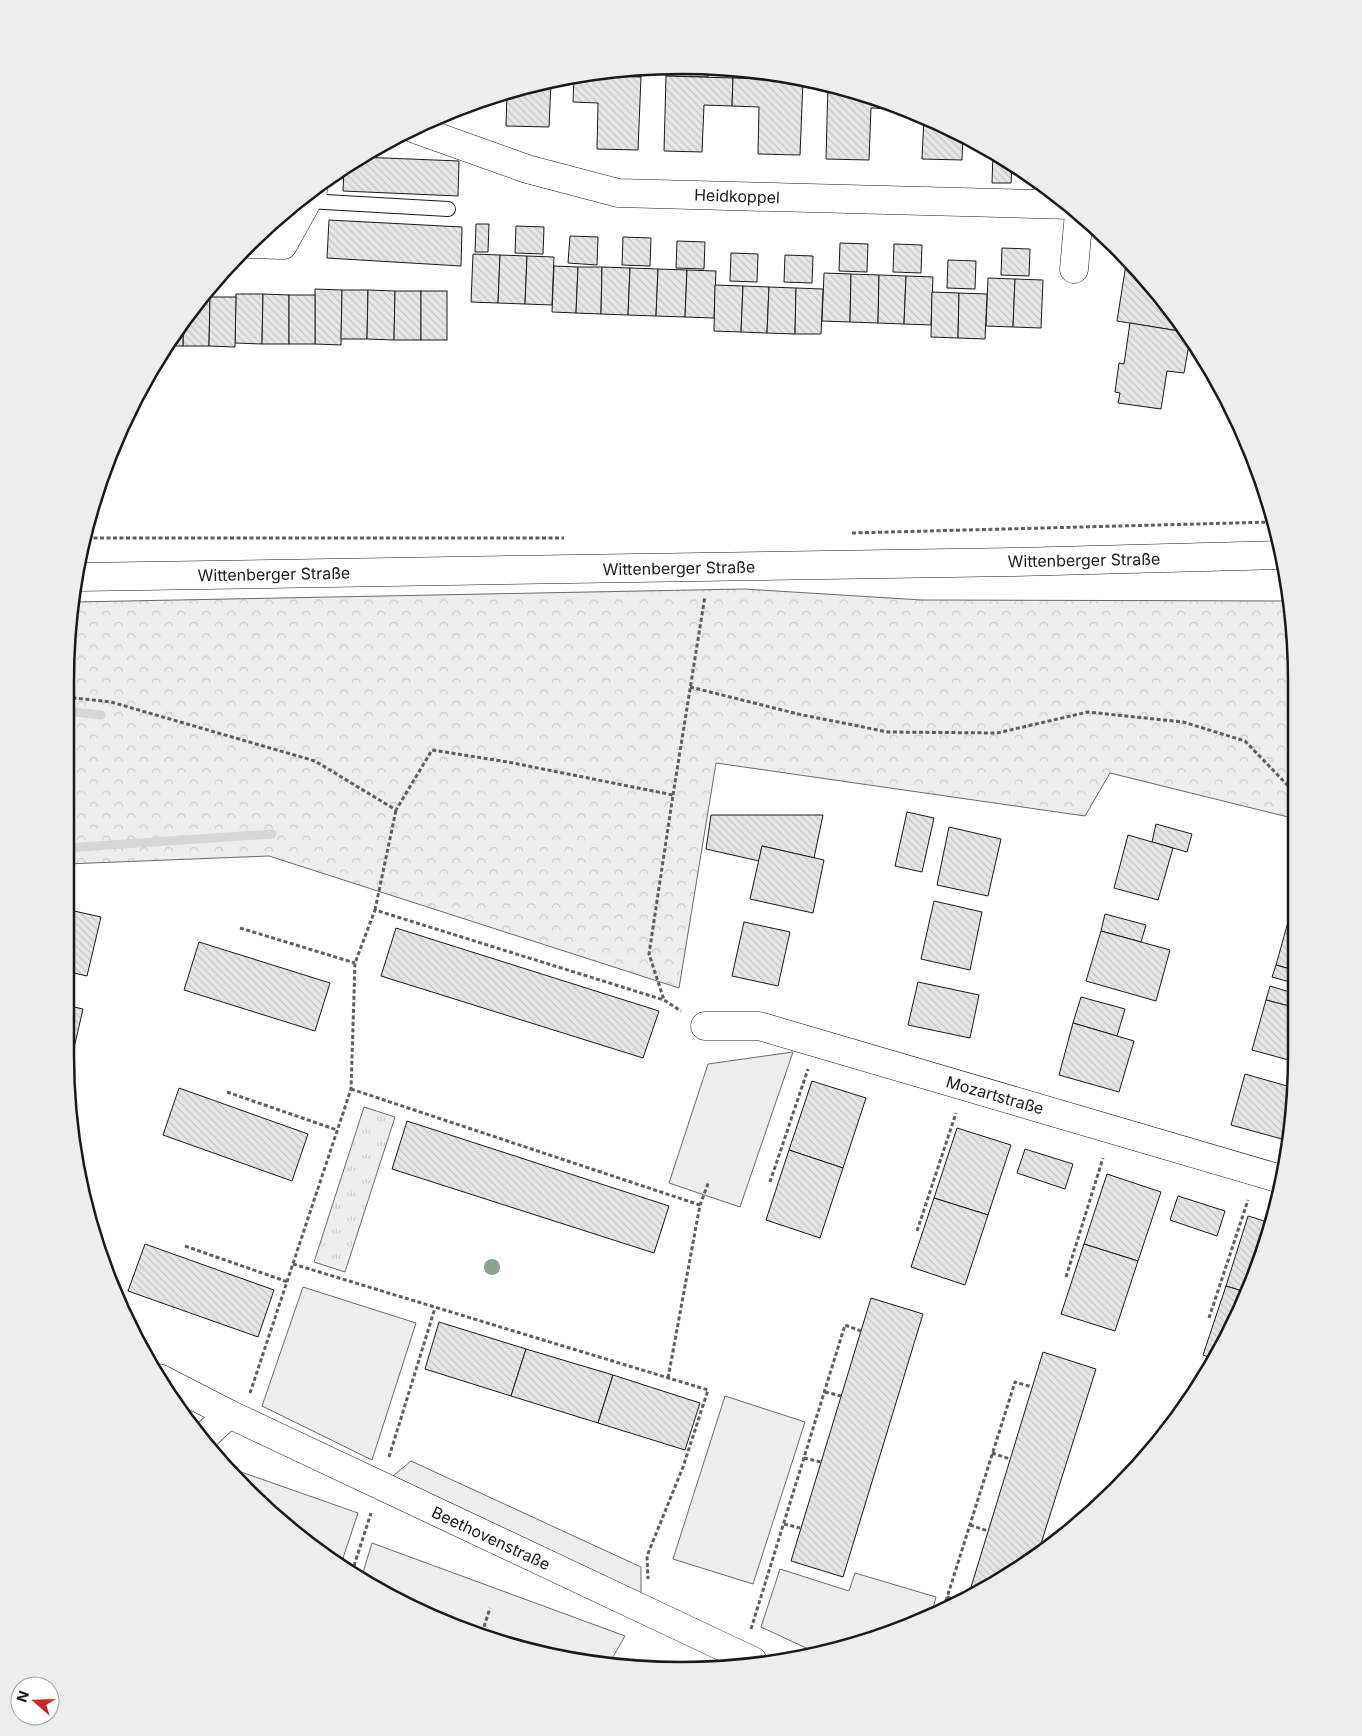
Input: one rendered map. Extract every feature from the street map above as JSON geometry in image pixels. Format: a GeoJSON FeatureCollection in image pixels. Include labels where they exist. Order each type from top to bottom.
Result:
{"type":"FeatureCollection","features":[{"type":"Feature","properties":{"kind":"street","name":"Heidkoppel"},"geometry":{"type":"LineString","coordinates":[[422,132],[528,170],[618,193],[1058,205]]}},
{"type":"Feature","properties":{"kind":"street"},"geometry":{"type":"LineString","coordinates":[[260,244],[283,245],[306,203]]}},
{"type":"Feature","properties":{"kind":"street"},"geometry":{"type":"LineString","coordinates":[[1074,270],[1077,221]]}},
{"type":"Feature","properties":{"kind":"street","name":"Wittenberger Straße"},"geometry":{"type":"LineString","coordinates":[[83,577],[709,567],[1275,555]]}},
{"type":"Feature","properties":{"kind":"street","name":"Mozartstraße"},"geometry":{"type":"LineString","coordinates":[[705,1026],[759,1026],[1276,1178]]}},
{"type":"Feature","properties":{"kind":"street","name":"Beethovenstraße"},"geometry":{"type":"LineString","coordinates":[[171,1384],[380,1486],[649,1612],[732,1658]]}},
{"type":"Feature","properties":{"kind":"street"},"geometry":{"type":"LineString","coordinates":[[207,1434],[229,1414]]}},
{"type":"Feature","properties":{"kind":"lane"},"geometry":{"type":"LineString","coordinates":[[315,196],[448,209]]}},
{"type":"Feature","properties":{"kind":"path"},"geometry":{"type":"LineString","coordinates":[[844,533],[1267,522]]}},
{"type":"Feature","properties":{"kind":"path"},"geometry":{"type":"LineString","coordinates":[[91,538],[565,538]]}},
{"type":"Feature","properties":{"kind":"path"},"geometry":{"type":"LineString","coordinates":[[664,1000],[649,954],[709,567]]}},
{"type":"Feature","properties":{"kind":"path"},"geometry":{"type":"LineString","coordinates":[[690,688],[798,714],[888,732],[997,733],[1088,712],[1183,722],[1245,741],[1288,786]]}},
{"type":"Feature","properties":{"kind":"path"},"geometry":{"type":"LineString","coordinates":[[74,698],[111,702],[315,761],[396,810]]}},
{"type":"Feature","properties":{"kind":"path"},"geometry":{"type":"LineString","coordinates":[[229,1414],[250,1393],[351,1089],[355,963],[375,910],[396,810],[432,750],[508,762],[673,795]]}},
{"type":"Feature","properties":{"kind":"path"},"geometry":{"type":"LineString","coordinates":[[375,910],[664,1000],[705,1026]]}},
{"type":"Feature","properties":{"kind":"path"},"geometry":{"type":"LineString","coordinates":[[240,928],[355,963]]}},
{"type":"Feature","properties":{"kind":"path"},"geometry":{"type":"LineString","coordinates":[[770,1182],[817,1042]]}},
{"type":"Feature","properties":{"kind":"path"},"geometry":{"type":"LineString","coordinates":[[917,1231],[965,1086]]}},
{"type":"Feature","properties":{"kind":"path"},"geometry":{"type":"LineString","coordinates":[[351,1089],[700,1205]]}},
{"type":"Feature","properties":{"kind":"path"},"geometry":{"type":"LineString","coordinates":[[227,1092],[337,1130]]}},
{"type":"Feature","properties":{"kind":"path"},"geometry":{"type":"LineString","coordinates":[[1066,1277],[1112,1130]]}},
{"type":"Feature","properties":{"kind":"path"},"geometry":{"type":"LineString","coordinates":[[1209,1318],[1257,1173]]}},
{"type":"Feature","properties":{"kind":"path"},"geometry":{"type":"LineString","coordinates":[[668,1378],[700,1205],[709,1181]]}},
{"type":"Feature","properties":{"kind":"path"},"geometry":{"type":"LineString","coordinates":[[185,1246],[288,1282]]}},
{"type":"Feature","properties":{"kind":"path"},"geometry":{"type":"LineString","coordinates":[[293,1264],[708,1390],[684,1467],[647,1556],[649,1612]]}},
{"type":"Feature","properties":{"kind":"path"},"geometry":{"type":"LineString","coordinates":[[354,1566],[435,1308]]}},
{"type":"Feature","properties":{"kind":"path"},"geometry":{"type":"LineString","coordinates":[[732,1658],[784,1524],[845,1326],[861,1331]]}},
{"type":"Feature","properties":{"kind":"path"},"geometry":{"type":"LineString","coordinates":[[946,1602],[1015,1382],[1032,1388]]}},
{"type":"Feature","properties":{"kind":"path"},"geometry":{"type":"LineString","coordinates":[[824,1392],[841,1396]]}},
{"type":"Feature","properties":{"kind":"path"},"geometry":{"type":"LineString","coordinates":[[992,1453],[1010,1459]]}},
{"type":"Feature","properties":{"kind":"path"},"geometry":{"type":"LineString","coordinates":[[804,1458],[821,1462]]}},
{"type":"Feature","properties":{"kind":"path"},"geometry":{"type":"LineString","coordinates":[[784,1524],[800,1528]]}},
{"type":"Feature","properties":{"kind":"path"},"geometry":{"type":"LineString","coordinates":[[970,1525],[988,1531]]}},
{"type":"Feature","properties":{"kind":"path"},"geometry":{"type":"LineString","coordinates":[[947,1597],[952,1599]]}},
{"type":"Feature","properties":{"kind":"path"},"geometry":{"type":"LineString","coordinates":[[483,1629],[490,1608]]}},
{"type":"Feature","properties":{"kind":"shaded area"},"geometry":{"type":"Polygon","coordinates":[[[793,1052],[740,1207],[669,1183],[708,1064],[793,1052]]]}},
{"type":"Feature","properties":{"kind":"shaded area"},"geometry":{"type":"Polygon","coordinates":[[[303,1287],[416,1323],[372,1460],[262,1406],[303,1287]]]}},
{"type":"Feature","properties":{"kind":"shaded area"},"geometry":{"type":"Polygon","coordinates":[[[725,1396],[805,1422],[753,1584],[673,1559],[725,1396]]]}},
{"type":"Feature","properties":{"kind":"shaded area"},"geometry":{"type":"Polygon","coordinates":[[[411,1461],[641,1567],[641,1593],[393,1476],[411,1461]]]}},
{"type":"Feature","properties":{"kind":"shaded area"},"geometry":{"type":"Polygon","coordinates":[[[240,1472],[358,1513],[343,1559],[311,1537],[281,1512],[240,1472]]]}},
{"type":"Feature","properties":{"kind":"shaded area"},"geometry":{"type":"Polygon","coordinates":[[[372,1543],[625,1636],[612,1658],[563,1651],[524,1642],[486,1630],[412,1600],[363,1572],[372,1543]]]}},
{"type":"Feature","properties":{"kind":"shaded area"},"geometry":{"type":"Polygon","coordinates":[[[780,1569],[849,1591],[855,1573],[936,1597],[933,1607],[913,1616],[838,1642],[808,1649],[761,1627],[780,1569]]]}},
{"type":"Feature","properties":{"kind":"green space"},"geometry":{"type":"Polygon","coordinates":[[[744,589],[922,600],[1283,601],[1287,641],[1288,681],[1288,817],[1110,773],[1085,816],[716,763],[679,988],[269,856],[74,864],[74,681],[75,641],[79,602],[744,589]]]}},
{"type":"Feature","properties":{"kind":"green space"},"geometry":{"type":"Polygon","coordinates":[[[364,1107],[395,1117],[345,1272],[314,1262],[364,1107]]]}},
{"type":"Feature","properties":{"kind":"building"},"geometry":{"type":"Polygon","coordinates":[[[666,74],[708,75],[708,77],[666,76],[666,74]]]}},
{"type":"Feature","properties":{"kind":"building"},"geometry":{"type":"Polygon","coordinates":[[[641,75],[641,77],[625,77],[641,75]]]}},
{"type":"Feature","properties":{"kind":"building"},"geometry":{"type":"Polygon","coordinates":[[[666,76],[733,78],[732,106],[704,105],[702,152],[664,151],[666,76]]]}},
{"type":"Feature","properties":{"kind":"building"},"geometry":{"type":"Polygon","coordinates":[[[626,77],[641,77],[638,150],[597,149],[598,103],[573,102],[574,83],[626,77]]]}},
{"type":"Feature","properties":{"kind":"building"},"geometry":{"type":"Polygon","coordinates":[[[733,78],[760,79],[803,86],[800,155],[758,154],[759,107],[732,106],[733,78]]]}},
{"type":"Feature","properties":{"kind":"building"},"geometry":{"type":"Polygon","coordinates":[[[551,88],[549,127],[506,126],[507,99],[551,88]]]}},
{"type":"Feature","properties":{"kind":"building"},"geometry":{"type":"Polygon","coordinates":[[[828,92],[882,108],[871,108],[869,160],[826,159],[828,92]]]}},
{"type":"Feature","properties":{"kind":"building"},"geometry":{"type":"Polygon","coordinates":[[[924,125],[963,143],[962,160],[922,159],[924,125]]]}},
{"type":"Feature","properties":{"kind":"building"},"geometry":{"type":"Polygon","coordinates":[[[373,158],[459,161],[458,196],[343,191],[344,176],[373,158]]]}},
{"type":"Feature","properties":{"kind":"building"},"geometry":{"type":"Polygon","coordinates":[[[993,160],[1012,172],[1011,183],[992,183],[993,160]]]}},
{"type":"Feature","properties":{"kind":"building"},"geometry":{"type":"Polygon","coordinates":[[[329,220],[462,227],[461,266],[327,258],[329,220]]]}},
{"type":"Feature","properties":{"kind":"building"},"geometry":{"type":"Polygon","coordinates":[[[476,224],[489,224],[488,252],[475,252],[476,224]]]}},
{"type":"Feature","properties":{"kind":"building"},"geometry":{"type":"Polygon","coordinates":[[[516,226],[544,227],[543,254],[515,253],[516,226]]]}},
{"type":"Feature","properties":{"kind":"building"},"geometry":{"type":"Polygon","coordinates":[[[570,236],[598,237],[597,265],[568,263],[570,236]]]}},
{"type":"Feature","properties":{"kind":"building"},"geometry":{"type":"Polygon","coordinates":[[[623,237],[651,238],[650,266],[622,265],[623,237]]]}},
{"type":"Feature","properties":{"kind":"building"},"geometry":{"type":"Polygon","coordinates":[[[677,241],[705,242],[704,269],[676,268],[677,241]]]}},
{"type":"Feature","properties":{"kind":"building"},"geometry":{"type":"Polygon","coordinates":[[[840,243],[868,244],[867,272],[839,271],[840,243]]]}},
{"type":"Feature","properties":{"kind":"building"},"geometry":{"type":"Polygon","coordinates":[[[894,244],[922,245],[921,273],[893,272],[894,244]]]}},
{"type":"Feature","properties":{"kind":"building"},"geometry":{"type":"Polygon","coordinates":[[[1002,248],[1030,249],[1029,276],[1001,275],[1002,248]]]}},
{"type":"Feature","properties":{"kind":"building"},"geometry":{"type":"Polygon","coordinates":[[[731,253],[758,254],[757,282],[730,281],[731,253]]]}},
{"type":"Feature","properties":{"kind":"building"},"geometry":{"type":"Polygon","coordinates":[[[473,254],[500,255],[498,303],[471,302],[473,254]]]}},
{"type":"Feature","properties":{"kind":"building"},"geometry":{"type":"Polygon","coordinates":[[[500,255],[527,256],[525,304],[498,303],[500,255]]]}},
{"type":"Feature","properties":{"kind":"building"},"geometry":{"type":"Polygon","coordinates":[[[785,255],[813,256],[812,283],[784,282],[785,255]]]}},
{"type":"Feature","properties":{"kind":"building"},"geometry":{"type":"Polygon","coordinates":[[[527,256],[554,257],[552,305],[525,304],[527,256]]]}},
{"type":"Feature","properties":{"kind":"building"},"geometry":{"type":"Polygon","coordinates":[[[948,260],[976,261],[975,289],[947,288],[948,260]]]}},
{"type":"Feature","properties":{"kind":"building"},"geometry":{"type":"Polygon","coordinates":[[[554,266],[578,267],[576,313],[552,312],[554,266]]]}},
{"type":"Feature","properties":{"kind":"building"},"geometry":{"type":"Polygon","coordinates":[[[578,267],[602,267],[601,314],[576,313],[578,267]]]}},
{"type":"Feature","properties":{"kind":"building"},"geometry":{"type":"Polygon","coordinates":[[[602,267],[630,268],[628,315],[601,314],[602,267]]]}},
{"type":"Feature","properties":{"kind":"building"},"geometry":{"type":"Polygon","coordinates":[[[630,268],[658,269],[656,316],[628,315],[630,268]]]}},
{"type":"Feature","properties":{"kind":"building"},"geometry":{"type":"Polygon","coordinates":[[[1125,268],[1163,311],[1177,331],[1117,321],[1125,268]]]}},
{"type":"Feature","properties":{"kind":"building"},"geometry":{"type":"Polygon","coordinates":[[[658,269],[687,270],[685,317],[656,316],[658,269]]]}},
{"type":"Feature","properties":{"kind":"building"},"geometry":{"type":"Polygon","coordinates":[[[687,270],[716,271],[714,318],[685,317],[687,270]]]}},
{"type":"Feature","properties":{"kind":"building"},"geometry":{"type":"Polygon","coordinates":[[[824,273],[851,274],[850,322],[822,321],[824,273]]]}},
{"type":"Feature","properties":{"kind":"building"},"geometry":{"type":"Polygon","coordinates":[[[851,274],[879,275],[878,323],[850,322],[851,274]]]}},
{"type":"Feature","properties":{"kind":"building"},"geometry":{"type":"Polygon","coordinates":[[[879,275],[906,276],[904,324],[878,323],[879,275]]]}},
{"type":"Feature","properties":{"kind":"building"},"geometry":{"type":"Polygon","coordinates":[[[906,276],[933,277],[931,325],[904,324],[906,276]]]}},
{"type":"Feature","properties":{"kind":"building"},"geometry":{"type":"Polygon","coordinates":[[[988,278],[1015,279],[1013,327],[986,326],[988,278]]]}},
{"type":"Feature","properties":{"kind":"building"},"geometry":{"type":"Polygon","coordinates":[[[1015,279],[1043,280],[1041,328],[1013,327],[1015,279]]]}},
{"type":"Feature","properties":{"kind":"building"},"geometry":{"type":"Polygon","coordinates":[[[715,285],[743,286],[741,332],[714,331],[715,285]]]}},
{"type":"Feature","properties":{"kind":"building"},"geometry":{"type":"Polygon","coordinates":[[[743,286],[769,287],[767,333],[741,332],[743,286]]]}},
{"type":"Feature","properties":{"kind":"building"},"geometry":{"type":"Polygon","coordinates":[[[769,287],[796,288],[795,334],[767,333],[769,287]]]}},
{"type":"Feature","properties":{"kind":"building"},"geometry":{"type":"Polygon","coordinates":[[[796,288],[823,289],[821,334],[795,334],[796,288]]]}},
{"type":"Feature","properties":{"kind":"building"},"geometry":{"type":"Polygon","coordinates":[[[315,289],[342,290],[341,345],[315,344],[315,289]]]}},
{"type":"Feature","properties":{"kind":"building"},"geometry":{"type":"Polygon","coordinates":[[[342,290],[368,290],[367,339],[341,339],[342,290]]]}},
{"type":"Feature","properties":{"kind":"building"},"geometry":{"type":"Polygon","coordinates":[[[368,290],[395,291],[394,340],[367,339],[368,290]]]}},
{"type":"Feature","properties":{"kind":"building"},"geometry":{"type":"Polygon","coordinates":[[[395,291],[421,291],[421,340],[394,340],[395,291]]]}},
{"type":"Feature","properties":{"kind":"building"},"geometry":{"type":"Polygon","coordinates":[[[421,291],[447,291],[447,340],[421,340],[421,291]]]}},
{"type":"Feature","properties":{"kind":"building"},"geometry":{"type":"Polygon","coordinates":[[[932,292],[959,293],[958,338],[931,337],[932,292]]]}},
{"type":"Feature","properties":{"kind":"building"},"geometry":{"type":"Polygon","coordinates":[[[959,293],[987,294],[985,339],[958,338],[959,293]]]}},
{"type":"Feature","properties":{"kind":"building"},"geometry":{"type":"Polygon","coordinates":[[[236,294],[263,294],[262,344],[235,343],[236,294]]]}},
{"type":"Feature","properties":{"kind":"building"},"geometry":{"type":"Polygon","coordinates":[[[263,294],[289,295],[289,344],[262,344],[263,294]]]}},
{"type":"Feature","properties":{"kind":"building"},"geometry":{"type":"Polygon","coordinates":[[[289,295],[315,295],[315,344],[289,344],[289,295]]]}},
{"type":"Feature","properties":{"kind":"building"},"geometry":{"type":"Polygon","coordinates":[[[236,297],[235,347],[209,346],[210,298],[236,297]]]}},
{"type":"Feature","properties":{"kind":"building"},"geometry":{"type":"Polygon","coordinates":[[[210,298],[209,346],[183,346],[183,334],[210,298]]]}},
{"type":"Feature","properties":{"kind":"building"},"geometry":{"type":"Polygon","coordinates":[[[1130,323],[1177,331],[1188,348],[1184,373],[1167,371],[1161,409],[1118,403],[1120,393],[1115,392],[1119,363],[1124,364],[1130,323]]]}},
{"type":"Feature","properties":{"kind":"building"},"geometry":{"type":"Polygon","coordinates":[[[183,334],[183,346],[175,346],[183,334]]]}},
{"type":"Feature","properties":{"kind":"building"},"geometry":{"type":"Polygon","coordinates":[[[907,812],[934,818],[922,872],[895,866],[907,812]]]}},
{"type":"Feature","properties":{"kind":"building"},"geometry":{"type":"Polygon","coordinates":[[[711,815],[823,815],[814,858],[762,846],[759,861],[706,849],[711,815]]]}},
{"type":"Feature","properties":{"kind":"building"},"geometry":{"type":"Polygon","coordinates":[[[1156,824],[1192,834],[1187,852],[1152,842],[1156,824]]]}},
{"type":"Feature","properties":{"kind":"building"},"geometry":{"type":"Polygon","coordinates":[[[949,827],[1001,839],[988,896],[937,885],[949,827]]]}},
{"type":"Feature","properties":{"kind":"building"},"geometry":{"type":"Polygon","coordinates":[[[1128,835],[1173,848],[1158,900],[1114,888],[1128,835]]]}},
{"type":"Feature","properties":{"kind":"building"},"geometry":{"type":"Polygon","coordinates":[[[762,846],[824,860],[813,913],[750,899],[762,846]]]}},
{"type":"Feature","properties":{"kind":"building"},"geometry":{"type":"Polygon","coordinates":[[[934,901],[982,912],[970,970],[921,959],[934,901]]]}},
{"type":"Feature","properties":{"kind":"building"},"geometry":{"type":"Polygon","coordinates":[[[74,911],[101,917],[87,976],[74,973],[74,911]]]}},
{"type":"Feature","properties":{"kind":"building"},"geometry":{"type":"Polygon","coordinates":[[[1105,914],[1146,925],[1141,942],[1101,931],[1105,914]]]}},
{"type":"Feature","properties":{"kind":"building"},"geometry":{"type":"Polygon","coordinates":[[[744,922],[790,932],[778,986],[732,976],[744,922]]]}},
{"type":"Feature","properties":{"kind":"building"},"geometry":{"type":"Polygon","coordinates":[[[1288,922],[1288,968],[1276,965],[1288,922]]]}},
{"type":"Feature","properties":{"kind":"building"},"geometry":{"type":"Polygon","coordinates":[[[396,928],[659,1011],[643,1058],[381,976],[396,928]]]}},
{"type":"Feature","properties":{"kind":"building"},"geometry":{"type":"Polygon","coordinates":[[[1101,931],[1170,950],[1156,1001],[1086,981],[1101,931]]]}},
{"type":"Feature","properties":{"kind":"building"},"geometry":{"type":"Polygon","coordinates":[[[199,942],[330,983],[315,1031],[184,990],[199,942]]]}},
{"type":"Feature","properties":{"kind":"building"},"geometry":{"type":"Polygon","coordinates":[[[1276,965],[1288,968],[1288,981],[1272,977],[1276,965]]]}},
{"type":"Feature","properties":{"kind":"building"},"geometry":{"type":"Polygon","coordinates":[[[918,982],[979,995],[970,1038],[908,1025],[918,982]]]}},
{"type":"Feature","properties":{"kind":"building"},"geometry":{"type":"Polygon","coordinates":[[[1270,986],[1288,992],[1288,1006],[1266,1000],[1270,986]]]}},
{"type":"Feature","properties":{"kind":"building"},"geometry":{"type":"Polygon","coordinates":[[[1081,997],[1125,1009],[1117,1036],[1073,1023],[1081,997]]]}},
{"type":"Feature","properties":{"kind":"building"},"geometry":{"type":"Polygon","coordinates":[[[1266,1000],[1288,1006],[1288,1060],[1252,1050],[1266,1000]]]}},
{"type":"Feature","properties":{"kind":"building"},"geometry":{"type":"Polygon","coordinates":[[[74,1007],[83,1009],[74,1048],[74,1007]]]}},
{"type":"Feature","properties":{"kind":"building"},"geometry":{"type":"Polygon","coordinates":[[[1073,1023],[1134,1041],[1119,1092],[1059,1075],[1073,1023]]]}},
{"type":"Feature","properties":{"kind":"building"},"geometry":{"type":"Polygon","coordinates":[[[1245,1074],[1287,1086],[1282,1139],[1231,1125],[1245,1074]]]}},
{"type":"Feature","properties":{"kind":"building"},"geometry":{"type":"Polygon","coordinates":[[[812,1081],[866,1098],[843,1168],[789,1150],[812,1081]]]}},
{"type":"Feature","properties":{"kind":"building"},"geometry":{"type":"Polygon","coordinates":[[[179,1088],[308,1134],[292,1181],[163,1135],[179,1088]]]}},
{"type":"Feature","properties":{"kind":"building"},"geometry":{"type":"Polygon","coordinates":[[[407,1121],[669,1206],[654,1253],[392,1169],[407,1121]]]}},
{"type":"Feature","properties":{"kind":"building"},"geometry":{"type":"Polygon","coordinates":[[[957,1128],[1011,1145],[988,1215],[934,1198],[957,1128]]]}},
{"type":"Feature","properties":{"kind":"building"},"geometry":{"type":"Polygon","coordinates":[[[1025,1149],[1073,1164],[1065,1189],[1017,1173],[1025,1149]]]}},
{"type":"Feature","properties":{"kind":"building"},"geometry":{"type":"Polygon","coordinates":[[[789,1150],[843,1168],[820,1238],[766,1220],[789,1150]]]}},
{"type":"Feature","properties":{"kind":"building"},"geometry":{"type":"Polygon","coordinates":[[[1107,1174],[1161,1192],[1138,1261],[1084,1244],[1107,1174]]]}},
{"type":"Feature","properties":{"kind":"building"},"geometry":{"type":"Polygon","coordinates":[[[1178,1196],[1225,1211],[1217,1236],[1170,1220],[1178,1196]]]}},
{"type":"Feature","properties":{"kind":"building"},"geometry":{"type":"Polygon","coordinates":[[[934,1198],[988,1215],[965,1285],[911,1267],[934,1198]]]}},
{"type":"Feature","properties":{"kind":"building"},"geometry":{"type":"Polygon","coordinates":[[[1248,1216],[1265,1221],[1241,1290],[1226,1286],[1248,1216]]]}},
{"type":"Feature","properties":{"kind":"building"},"geometry":{"type":"Polygon","coordinates":[[[145,1244],[274,1290],[258,1337],[128,1291],[145,1244]]]}},
{"type":"Feature","properties":{"kind":"building"},"geometry":{"type":"Polygon","coordinates":[[[1084,1244],[1138,1261],[1115,1331],[1061,1314],[1084,1244]]]}},
{"type":"Feature","properties":{"kind":"building"},"geometry":{"type":"Polygon","coordinates":[[[1226,1286],[1241,1290],[1226,1324],[1208,1357],[1203,1355],[1226,1286]]]}},
{"type":"Feature","properties":{"kind":"building"},"geometry":{"type":"Polygon","coordinates":[[[871,1298],[923,1314],[843,1577],[791,1561],[871,1298]]]}},
{"type":"Feature","properties":{"kind":"building"},"geometry":{"type":"Polygon","coordinates":[[[439,1322],[526,1349],[511,1396],[425,1369],[439,1322]]]}},
{"type":"Feature","properties":{"kind":"building"},"geometry":{"type":"Polygon","coordinates":[[[526,1349],[613,1375],[598,1423],[511,1396],[526,1349]]]}},
{"type":"Feature","properties":{"kind":"building"},"geometry":{"type":"Polygon","coordinates":[[[1043,1352],[1096,1369],[1041,1544],[970,1589],[1043,1352]]]}},
{"type":"Feature","properties":{"kind":"building"},"geometry":{"type":"Polygon","coordinates":[[[613,1375],[700,1403],[685,1450],[598,1423],[613,1375]]]}},
{"type":"Feature","properties":{"kind":"waterway"},"geometry":{"type":"LineString","coordinates":[[74,712],[101,715]]}},
{"type":"Feature","properties":{"kind":"waterway"},"geometry":{"type":"LineString","coordinates":[[74,847],[272,834]]}}]}
